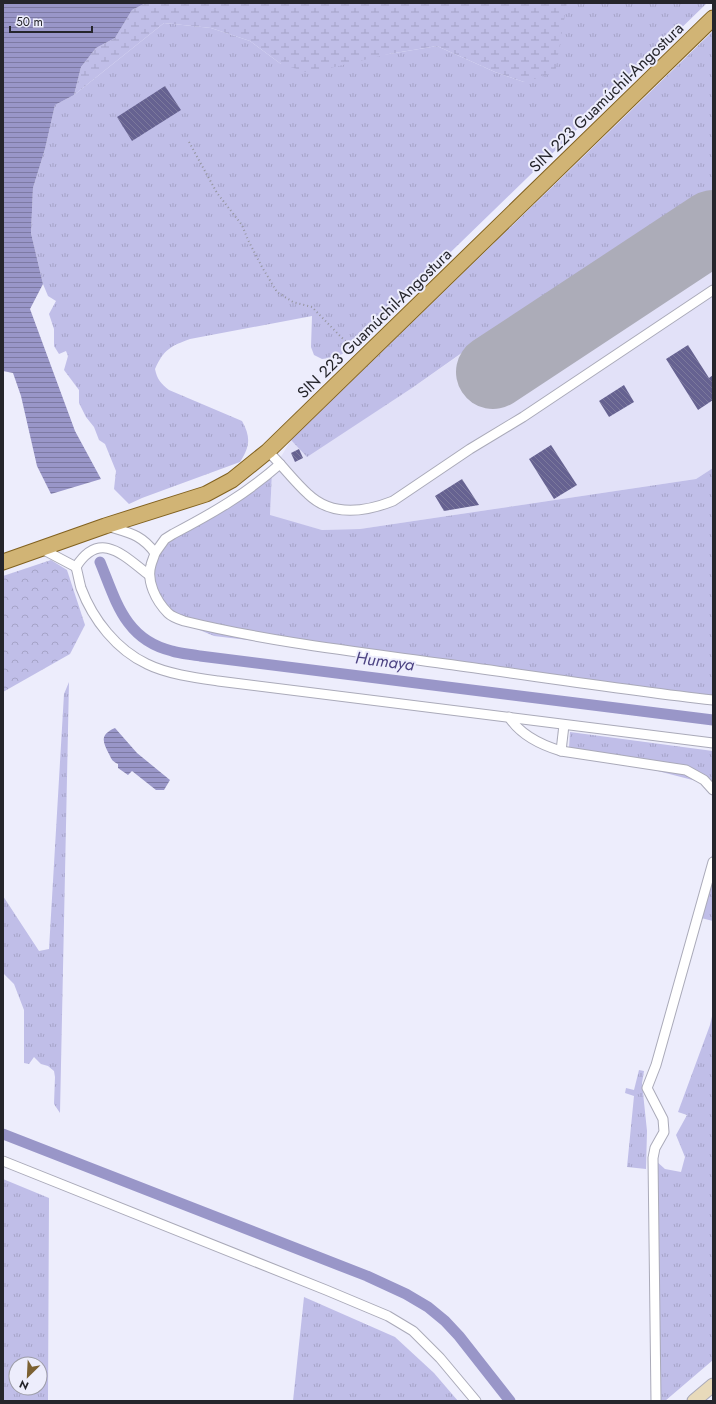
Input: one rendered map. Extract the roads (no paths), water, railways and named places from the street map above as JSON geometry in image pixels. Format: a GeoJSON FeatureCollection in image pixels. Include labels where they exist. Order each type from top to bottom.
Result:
{"type":"FeatureCollection","features":[{"type":"Feature","properties":{"kind":"main road","name":"SIN 223 Guamúchil-Angostura"},"geometry":{"type":"LineString","coordinates":[[3,562],[105,526],[206,494],[232,480],[268,451],[713,18]]}},
{"type":"Feature","properties":{"kind":"street"},"geometry":{"type":"LineString","coordinates":[[268,451],[307,494],[314,500],[332,509],[363,509],[383,505],[393,501],[470,449],[524,417],[713,290]]}},
{"type":"Feature","properties":{"kind":"street"},"geometry":{"type":"LineString","coordinates":[[280,464],[248,491],[232,502],[165,539],[150,565],[149,575],[158,601],[174,618],[212,628],[319,647],[639,692],[713,700]]}},
{"type":"Feature","properties":{"kind":"street"},"geometry":{"type":"LineString","coordinates":[[105,526],[141,538],[148,543],[156,553]]}},
{"type":"Feature","properties":{"kind":"street"},"geometry":{"type":"LineString","coordinates":[[76,567],[88,552],[99,547],[111,549],[122,555],[149,575]]}},
{"type":"Feature","properties":{"kind":"street"},"geometry":{"type":"LineString","coordinates":[[42,549],[76,567],[81,588],[95,616],[110,636],[127,652],[148,665],[182,675],[218,681],[713,743]]}},
{"type":"Feature","properties":{"kind":"street"},"geometry":{"type":"LineString","coordinates":[[509,717],[514,725],[533,740],[547,747],[561,751],[686,770],[704,780],[713,790]]}},
{"type":"Feature","properties":{"kind":"street"},"geometry":{"type":"LineString","coordinates":[[561,751],[564,725]]}},
{"type":"Feature","properties":{"kind":"street"},"geometry":{"type":"LineString","coordinates":[[656,1401],[653,1158],[655,1148],[664,1132],[663,1119],[647,1088],[656,1065],[713,862]]}},
{"type":"Feature","properties":{"kind":"street"},"geometry":{"type":"LineString","coordinates":[[3,1161],[388,1316],[414,1331],[440,1358],[476,1401]]}},
{"type":"Feature","properties":{"kind":"street"},"geometry":{"type":"LineString","coordinates":[[694,1401],[713,1385]]}},
{"type":"Feature","properties":{"kind":"waterway","name":"Humaya"},"geometry":{"type":"LineString","coordinates":[[100,562],[117,604],[124,617],[133,628],[143,638],[156,646],[175,652],[713,720]]}},
{"type":"Feature","properties":{"kind":"waterway"},"geometry":{"type":"LineString","coordinates":[[3,1134],[367,1276],[406,1294],[428,1307],[445,1321],[459,1336],[510,1401]]}}]}
